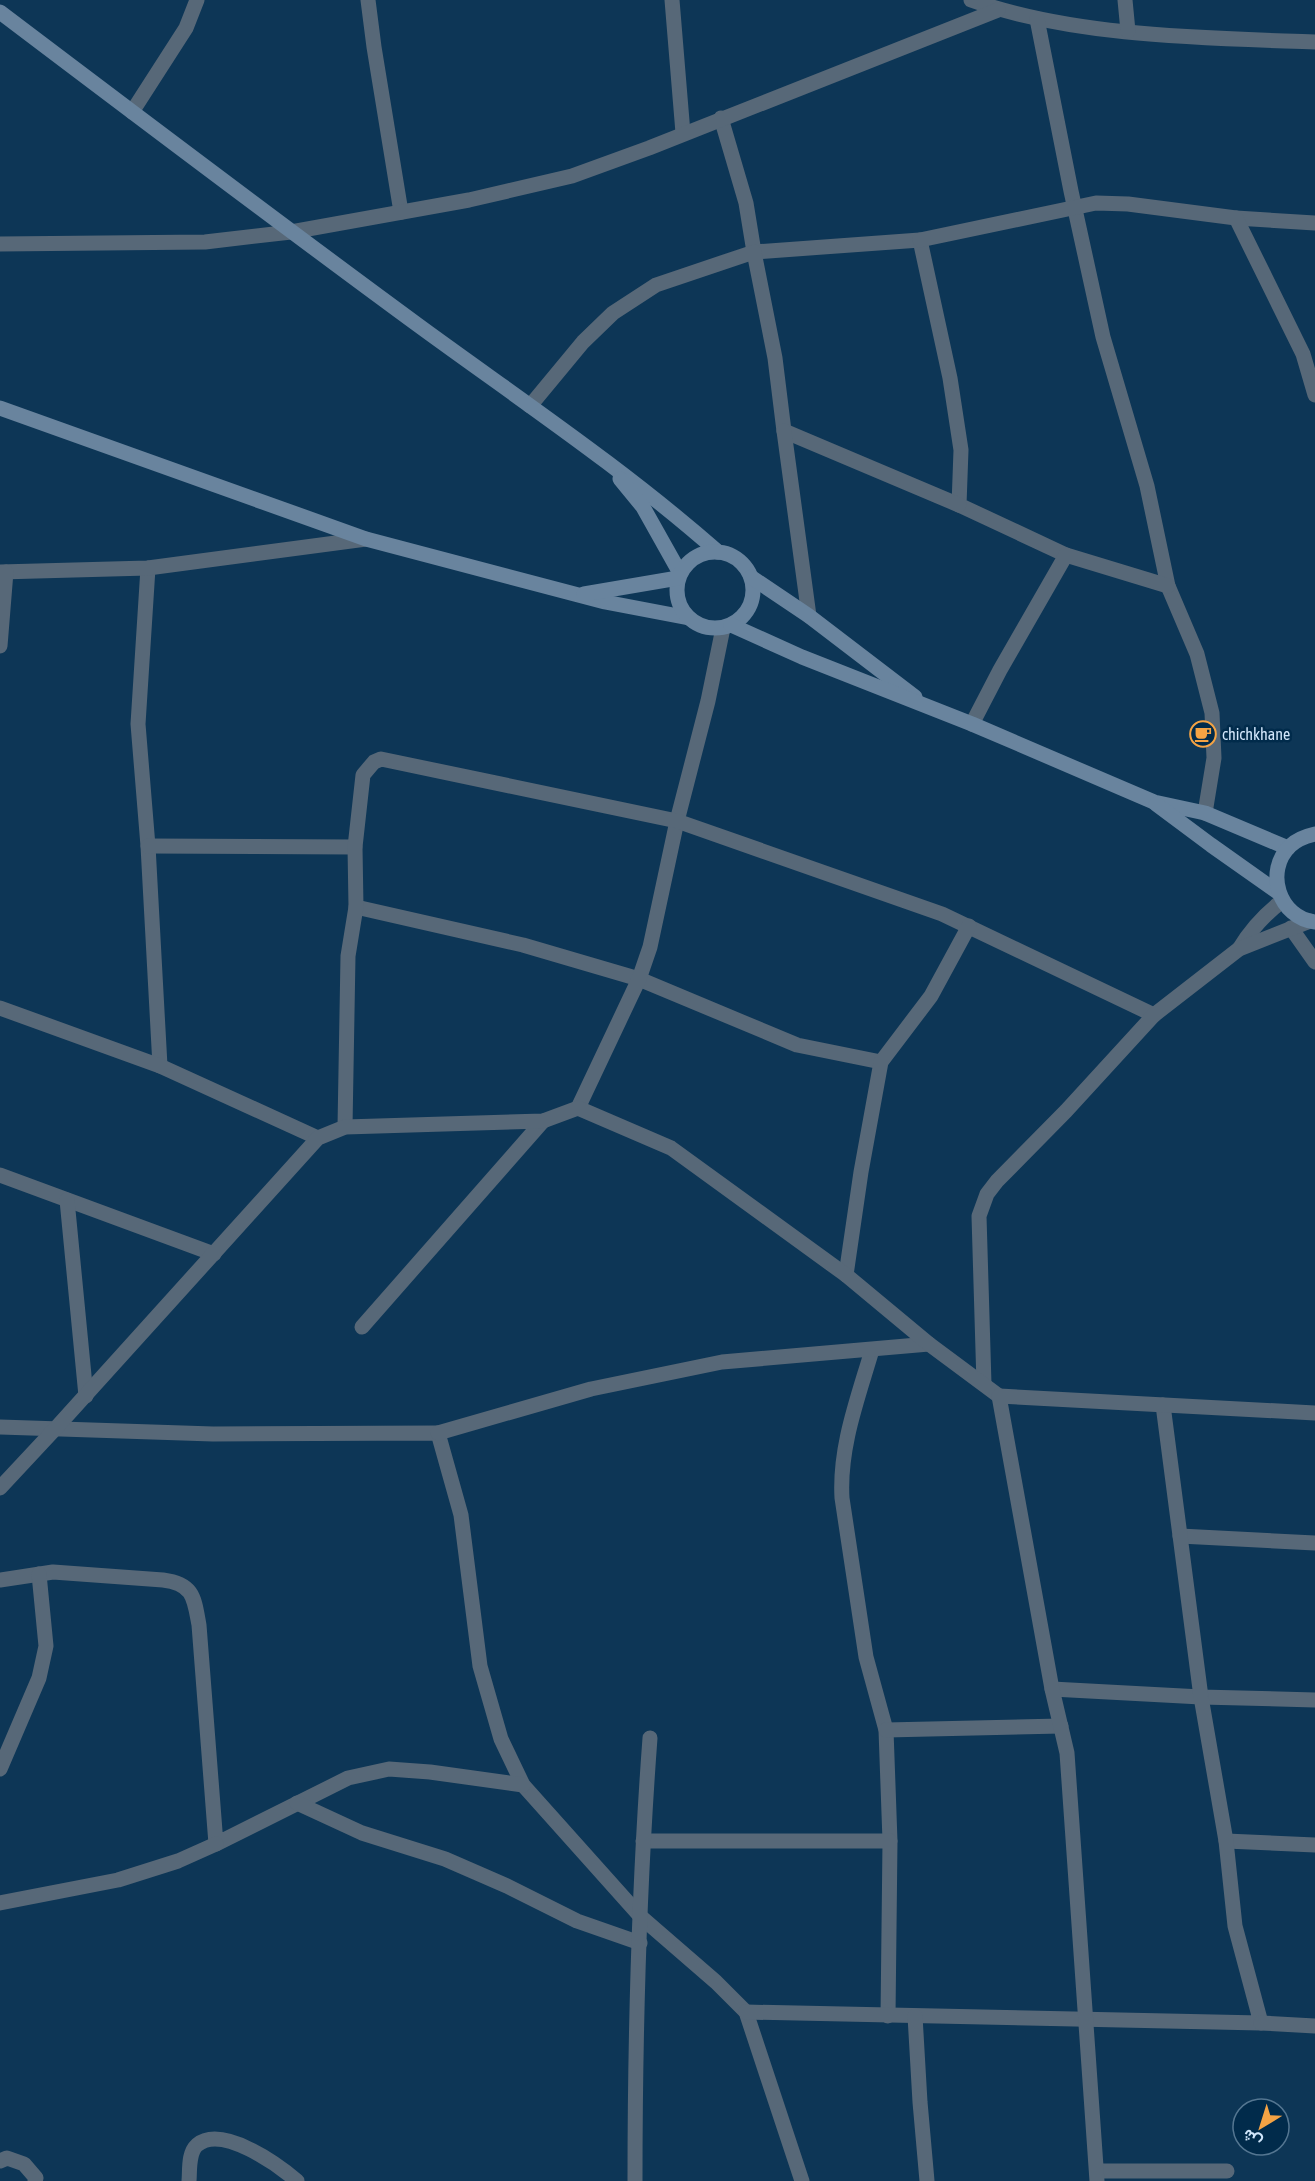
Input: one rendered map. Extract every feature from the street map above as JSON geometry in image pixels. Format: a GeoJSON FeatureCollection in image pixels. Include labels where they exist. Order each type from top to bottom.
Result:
{"type":"FeatureCollection","features":[{"type":"Feature","properties":{"kind":"main road"},"geometry":{"type":"LineString","coordinates":[[0,12],[291,232],[605,460],[670,509],[718,552]]}},
{"type":"Feature","properties":{"kind":"main road"},"geometry":{"type":"LineString","coordinates":[[0,408],[366,539],[578,595],[689,618],[707,628],[727,626],[743,616],[750,607],[753,592],[751,576]]}},
{"type":"Feature","properties":{"kind":"main road"},"geometry":{"type":"LineString","coordinates":[[605,460],[643,507],[679,576]]}},
{"type":"Feature","properties":{"kind":"main road"},"geometry":{"type":"LineString","coordinates":[[689,618],[677,597],[679,576],[688,563],[698,556],[718,552],[727,554],[740,561],[751,576],[809,616],[931,710]]}},
{"type":"Feature","properties":{"kind":"main road"},"geometry":{"type":"LineString","coordinates":[[578,595],[679,576]]}},
{"type":"Feature","properties":{"kind":"main road"},"geometry":{"type":"LineString","coordinates":[[727,626],[931,710],[972,724],[1154,802],[1205,813],[1288,848]]}},
{"type":"Feature","properties":{"kind":"main road"},"geometry":{"type":"LineString","coordinates":[[1154,802],[1281,897],[1298,917],[1313,922]]}},
{"type":"Feature","properties":{"kind":"main road"},"geometry":{"type":"LineString","coordinates":[[1281,897],[1277,870],[1280,860],[1288,848],[1304,837],[1315,834]]}},
{"type":"Feature","properties":{"kind":"street"},"geometry":{"type":"LineString","coordinates":[[132,112],[186,28],[197,0]]}},
{"type":"Feature","properties":{"kind":"street"},"geometry":{"type":"LineString","coordinates":[[368,0],[400,212]]}},
{"type":"Feature","properties":{"kind":"street"},"geometry":{"type":"LineString","coordinates":[[672,0],[683,134]]}},
{"type":"Feature","properties":{"kind":"street"},"geometry":{"type":"LineString","coordinates":[[971,0],[998,10],[1038,19],[1128,31],[1315,42]]}},
{"type":"Feature","properties":{"kind":"street"},"geometry":{"type":"LineString","coordinates":[[1125,0],[1128,31]]}},
{"type":"Feature","properties":{"kind":"street"},"geometry":{"type":"LineString","coordinates":[[0,244],[205,242],[291,232],[469,200],[572,176],[998,10]]}},
{"type":"Feature","properties":{"kind":"street"},"geometry":{"type":"LineString","coordinates":[[1038,19],[1103,337],[1147,486],[1168,586],[1197,654],[1212,712],[1214,758],[1205,813]]}},
{"type":"Feature","properties":{"kind":"street"},"geometry":{"type":"LineString","coordinates":[[721,118],[746,204],[775,358],[809,616]]}},
{"type":"Feature","properties":{"kind":"street"},"geometry":{"type":"LineString","coordinates":[[530,406],[583,342],[613,313],[656,285],[754,252],[920,240],[1096,203],[1128,204],[1236,218],[1315,223]]}},
{"type":"Feature","properties":{"kind":"street"},"geometry":{"type":"LineString","coordinates":[[1236,218],[1303,354],[1315,395]]}},
{"type":"Feature","properties":{"kind":"street"},"geometry":{"type":"LineString","coordinates":[[920,240],[950,378],[961,450],[959,505]]}},
{"type":"Feature","properties":{"kind":"street"},"geometry":{"type":"LineString","coordinates":[[784,431],[959,505],[1065,555],[1168,586]]}},
{"type":"Feature","properties":{"kind":"street"},"geometry":{"type":"LineString","coordinates":[[0,646],[3,572],[148,568],[366,539]]}},
{"type":"Feature","properties":{"kind":"street"},"geometry":{"type":"LineString","coordinates":[[972,724],[1065,555]]}},
{"type":"Feature","properties":{"kind":"street"},"geometry":{"type":"LineString","coordinates":[[148,568],[138,724],[148,846],[160,1066]]}},
{"type":"Feature","properties":{"kind":"street"},"geometry":{"type":"LineString","coordinates":[[578,1108],[639,979],[650,947],[677,821],[727,626]]}},
{"type":"Feature","properties":{"kind":"street"},"geometry":{"type":"LineString","coordinates":[[345,1127],[348,956],[356,907],[356,847],[363,775],[374,762],[381,759],[677,821],[942,914],[1154,1014]]}},
{"type":"Feature","properties":{"kind":"street"},"geometry":{"type":"LineString","coordinates":[[148,846],[356,847]]}},
{"type":"Feature","properties":{"kind":"street"},"geometry":{"type":"LineString","coordinates":[[1239,949],[1249,933],[1281,897]]}},
{"type":"Feature","properties":{"kind":"street"},"geometry":{"type":"LineString","coordinates":[[356,907],[523,945],[639,979],[797,1045],[880,1062]]}},
{"type":"Feature","properties":{"kind":"street"},"geometry":{"type":"LineString","coordinates":[[984,1384],[979,1216],[987,1194],[996,1181],[1066,1112],[1154,1014],[1239,949],[1290,928],[1313,922]]}},
{"type":"Feature","properties":{"kind":"street"},"geometry":{"type":"LineString","coordinates":[[846,1275],[880,1062],[931,996],[969,926]]}},
{"type":"Feature","properties":{"kind":"street"},"geometry":{"type":"LineString","coordinates":[[1290,928],[1315,962]]}},
{"type":"Feature","properties":{"kind":"street"},"geometry":{"type":"LineString","coordinates":[[0,1008],[160,1066],[318,1138]]}},
{"type":"Feature","properties":{"kind":"street"},"geometry":{"type":"LineString","coordinates":[[0,1488],[318,1138],[345,1127],[543,1121],[578,1108],[670,1148],[846,1275],[929,1344],[999,1396],[1315,1413]]}},
{"type":"Feature","properties":{"kind":"street"},"geometry":{"type":"LineString","coordinates":[[362,1327],[543,1121]]}},
{"type":"Feature","properties":{"kind":"street"},"geometry":{"type":"LineString","coordinates":[[0,1175],[214,1254]]}},
{"type":"Feature","properties":{"kind":"street"},"geometry":{"type":"LineString","coordinates":[[67,1200],[86,1396]]}},
{"type":"Feature","properties":{"kind":"street"},"geometry":{"type":"LineString","coordinates":[[0,1427],[213,1434],[438,1433],[591,1389],[722,1362],[929,1344]]}},
{"type":"Feature","properties":{"kind":"street"},"geometry":{"type":"LineString","coordinates":[[872,1350],[845,1443],[841,1478],[866,1657],[886,1730],[890,1841],[888,2016]]}},
{"type":"Feature","properties":{"kind":"street"},"geometry":{"type":"LineString","coordinates":[[999,1396],[1052,1689],[1067,1753],[1097,2176],[1227,2171]]}},
{"type":"Feature","properties":{"kind":"street"},"geometry":{"type":"LineString","coordinates":[[1163,1405],[1201,1697],[1226,1841],[1236,1926],[1261,2023]]}},
{"type":"Feature","properties":{"kind":"street"},"geometry":{"type":"LineString","coordinates":[[438,1433],[461,1515],[480,1666],[501,1739],[523,1785],[641,1917],[716,1982],[746,2012],[802,2181]]}},
{"type":"Feature","properties":{"kind":"street"},"geometry":{"type":"LineString","coordinates":[[1180,1536],[1315,1543]]}},
{"type":"Feature","properties":{"kind":"street"},"geometry":{"type":"LineString","coordinates":[[0,1580],[53,1572],[178,1582],[185,1586],[194,1600],[199,1625],[216,1844]]}},
{"type":"Feature","properties":{"kind":"street"},"geometry":{"type":"LineString","coordinates":[[0,1769],[39,1678],[46,1646],[39,1574]]}},
{"type":"Feature","properties":{"kind":"street"},"geometry":{"type":"LineString","coordinates":[[1052,1689],[1315,1700]]}},
{"type":"Feature","properties":{"kind":"street"},"geometry":{"type":"LineString","coordinates":[[886,1730],[1061,1726]]}},
{"type":"Feature","properties":{"kind":"street"},"geometry":{"type":"LineString","coordinates":[[635,2181],[635,2040],[643,1841],[650,1738]]}},
{"type":"Feature","properties":{"kind":"street"},"geometry":{"type":"LineString","coordinates":[[0,1903],[118,1880],[178,1861],[348,1778],[389,1769],[430,1772],[523,1785]]}},
{"type":"Feature","properties":{"kind":"street"},"geometry":{"type":"LineString","coordinates":[[297,1803],[362,1833],[445,1859],[507,1886],[577,1922],[640,1943]]}},
{"type":"Feature","properties":{"kind":"street"},"geometry":{"type":"LineString","coordinates":[[643,1841],[890,1841]]}},
{"type":"Feature","properties":{"kind":"street"},"geometry":{"type":"LineString","coordinates":[[1226,1841],[1315,1845]]}},
{"type":"Feature","properties":{"kind":"street"},"geometry":{"type":"LineString","coordinates":[[746,2012],[1315,2026]]}},
{"type":"Feature","properties":{"kind":"street"},"geometry":{"type":"LineString","coordinates":[[915,2016],[927,2181]]}},
{"type":"Feature","properties":{"kind":"street"},"geometry":{"type":"LineString","coordinates":[[189,2181],[191,2157],[197,2146],[208,2141],[236,2142],[283,2169],[297,2181]]}},
{"type":"Feature","properties":{"kind":"street"},"geometry":{"type":"LineString","coordinates":[[0,2161],[7,2158],[24,2164],[36,2178],[35,2181]]}},
{"type":"Feature","properties":{"kind":"place","name":"chichkhane"},"geometry":{"type":"Point","coordinates":[1203,734]}}]}
